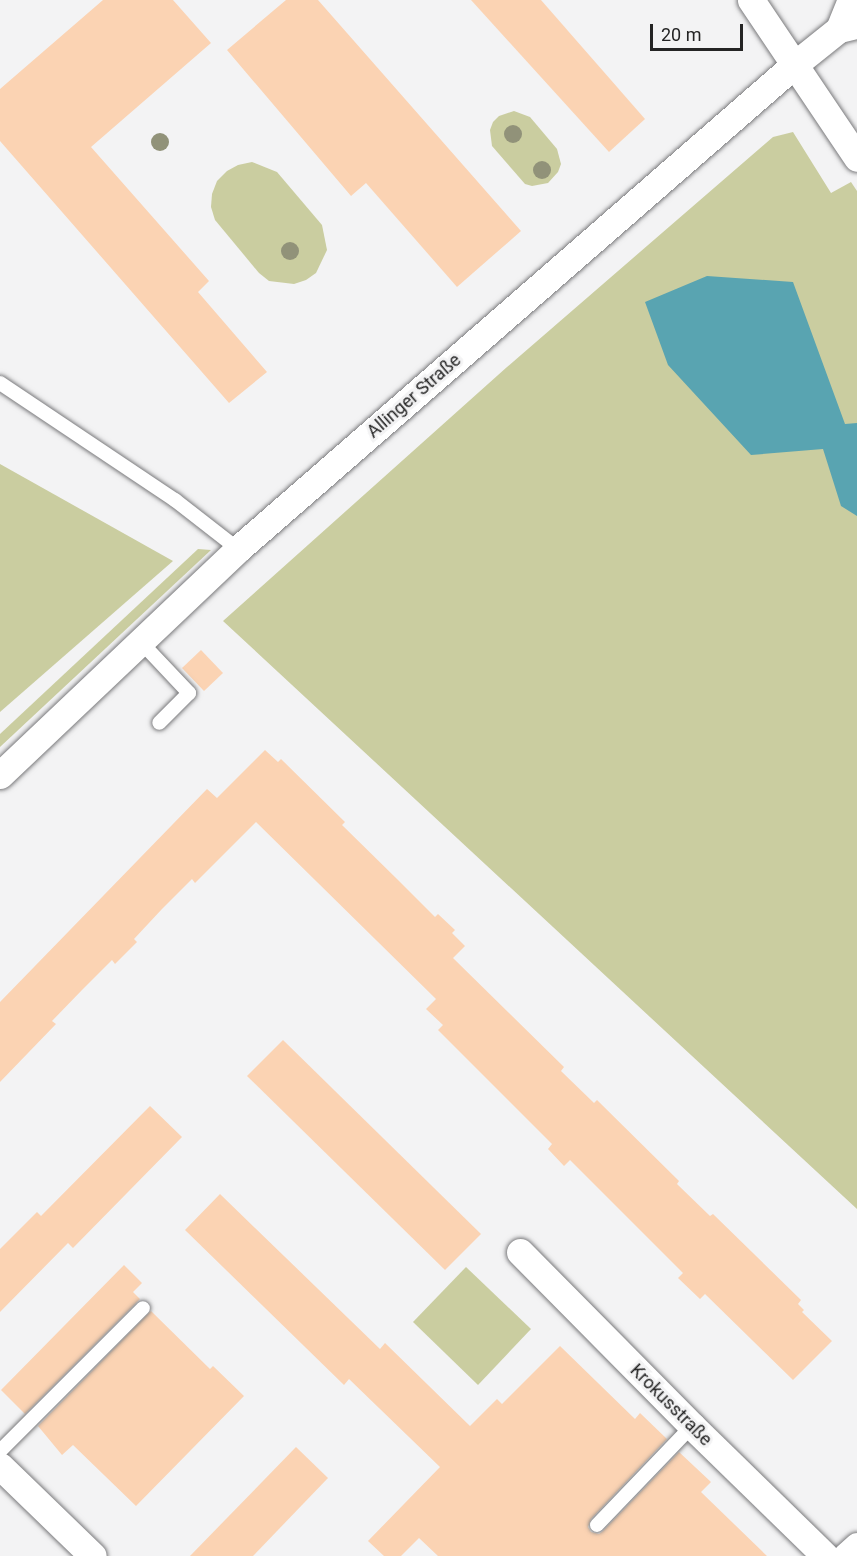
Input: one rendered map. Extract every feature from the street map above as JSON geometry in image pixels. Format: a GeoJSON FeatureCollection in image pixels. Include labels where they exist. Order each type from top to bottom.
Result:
{"type":"FeatureCollection","features":[{"type":"Feature","properties":{"kind":"street"},"geometry":{"type":"LineString","coordinates":[[751,0],[857,158]]}},
{"type":"Feature","properties":{"kind":"street","name":"Allinger Straße"},"geometry":{"type":"LineString","coordinates":[[0,775],[139,640],[238,549],[794,65],[848,27],[851,0]]}},
{"type":"Feature","properties":{"kind":"street","name":"Krokusstraße"},"geometry":{"type":"LineString","coordinates":[[520,1252],[692,1426],[825,1556]]}},
{"type":"Feature","properties":{"kind":"street"},"geometry":{"type":"LineString","coordinates":[[0,1466],[93,1556]]}},
{"type":"Feature","properties":{"kind":"street"},"geometry":{"type":"LineString","coordinates":[[846,1556],[857,1546]]}},
{"type":"Feature","properties":{"kind":"lane"},"geometry":{"type":"LineString","coordinates":[[0,383],[175,500],[238,549]]}},
{"type":"Feature","properties":{"kind":"lane"},"geometry":{"type":"LineString","coordinates":[[139,640],[189,693],[159,723]]}},
{"type":"Feature","properties":{"kind":"lane"},"geometry":{"type":"LineString","coordinates":[[0,1451],[143,1308]]}},
{"type":"Feature","properties":{"kind":"lane"},"geometry":{"type":"LineString","coordinates":[[597,1525],[692,1426]]}},
{"type":"Feature","properties":{"kind":"green space"},"geometry":{"type":"Polygon","coordinates":[[[514,111],[530,117],[557,149],[561,164],[558,172],[548,183],[532,186],[525,184],[492,146],[490,130],[493,122],[499,116],[514,111]]]}},
{"type":"Feature","properties":{"kind":"green space"},"geometry":{"type":"Polygon","coordinates":[[[793,132],[831,193],[851,182],[857,191],[857,1209],[223,621],[507,367],[773,137],[793,132]]]}},
{"type":"Feature","properties":{"kind":"green space"},"geometry":{"type":"Polygon","coordinates":[[[252,162],[277,172],[322,225],[327,250],[316,273],[306,280],[294,284],[269,281],[259,273],[215,220],[211,207],[212,194],[217,181],[227,171],[238,165],[252,162]]]}},
{"type":"Feature","properties":{"kind":"green space"},"geometry":{"type":"Polygon","coordinates":[[[0,464],[173,561],[0,712],[0,464]]]}},
{"type":"Feature","properties":{"kind":"green space"},"geometry":{"type":"Polygon","coordinates":[[[198,549],[211,550],[0,747],[0,734],[198,549]]]}},
{"type":"Feature","properties":{"kind":"green space"},"geometry":{"type":"Polygon","coordinates":[[[466,1267],[531,1329],[478,1385],[413,1322],[466,1267]]]}},
{"type":"Feature","properties":{"kind":"water"},"geometry":{"type":"Polygon","coordinates":[[[707,276],[793,282],[845,424],[857,423],[857,516],[841,506],[823,449],[751,455],[668,365],[645,302],[707,276]]]}},
{"type":"Feature","properties":{"kind":"building"},"geometry":{"type":"Polygon","coordinates":[[[103,0],[173,0],[211,43],[91,147],[209,281],[198,292],[267,372],[229,403],[0,141],[0,89],[103,0]]]}},
{"type":"Feature","properties":{"kind":"building"},"geometry":{"type":"Polygon","coordinates":[[[286,0],[318,0],[521,231],[457,287],[366,183],[351,196],[227,50],[286,0]]]}},
{"type":"Feature","properties":{"kind":"building"},"geometry":{"type":"Polygon","coordinates":[[[471,0],[541,0],[645,119],[609,152],[471,0]]]}},
{"type":"Feature","properties":{"kind":"building"},"geometry":{"type":"Polygon","coordinates":[[[201,650],[223,673],[204,691],[182,668],[201,650]]]}},
{"type":"Feature","properties":{"kind":"building"},"geometry":{"type":"Polygon","coordinates":[[[265,750],[278,762],[281,759],[345,822],[342,825],[435,917],[438,914],[455,930],[452,933],[465,946],[453,958],[564,1067],[561,1071],[594,1103],[597,1100],[679,1181],[677,1184],[710,1216],[713,1214],[801,1300],[798,1304],[804,1310],[802,1312],[832,1341],[793,1380],[705,1294],[700,1299],[678,1278],[683,1273],[570,1160],[564,1166],[548,1149],[552,1144],[438,1030],[443,1025],[426,1009],[436,999],[256,822],[195,883],[192,879],[162,909],[134,939],[137,942],[115,964],[112,960],[82,990],[52,1021],[56,1024],[0,1082],[0,1002],[207,789],[217,798],[265,750]]]}},
{"type":"Feature","properties":{"kind":"building"},"geometry":{"type":"Polygon","coordinates":[[[283,1040],[481,1234],[445,1270],[247,1076],[283,1040]]]}},
{"type":"Feature","properties":{"kind":"building"},"geometry":{"type":"Polygon","coordinates":[[[150,1106],[182,1137],[73,1248],[68,1243],[0,1312],[0,1249],[37,1212],[41,1216],[150,1106]]]}},
{"type":"Feature","properties":{"kind":"building"},"geometry":{"type":"Polygon","coordinates":[[[220,1194],[380,1349],[385,1343],[470,1426],[497,1399],[502,1404],[560,1346],[635,1419],[640,1413],[667,1439],[591,1519],[588,1527],[591,1532],[599,1534],[603,1531],[679,1452],[711,1482],[701,1492],[767,1556],[438,1556],[419,1538],[401,1556],[384,1556],[368,1541],[440,1467],[349,1379],[344,1385],[185,1230],[220,1194]]]}},
{"type":"Feature","properties":{"kind":"building"},"geometry":{"type":"Polygon","coordinates":[[[124,1265],[142,1283],[133,1292],[140,1299],[25,1414],[1,1390],[124,1265]]]}},
{"type":"Feature","properties":{"kind":"building"},"geometry":{"type":"Polygon","coordinates":[[[151,1311],[210,1369],[213,1366],[244,1396],[136,1506],[73,1445],[62,1455],[38,1426],[151,1311]]]}},
{"type":"Feature","properties":{"kind":"building"},"geometry":{"type":"Polygon","coordinates":[[[296,1447],[328,1478],[253,1556],[190,1556],[296,1447]]]}}]}
